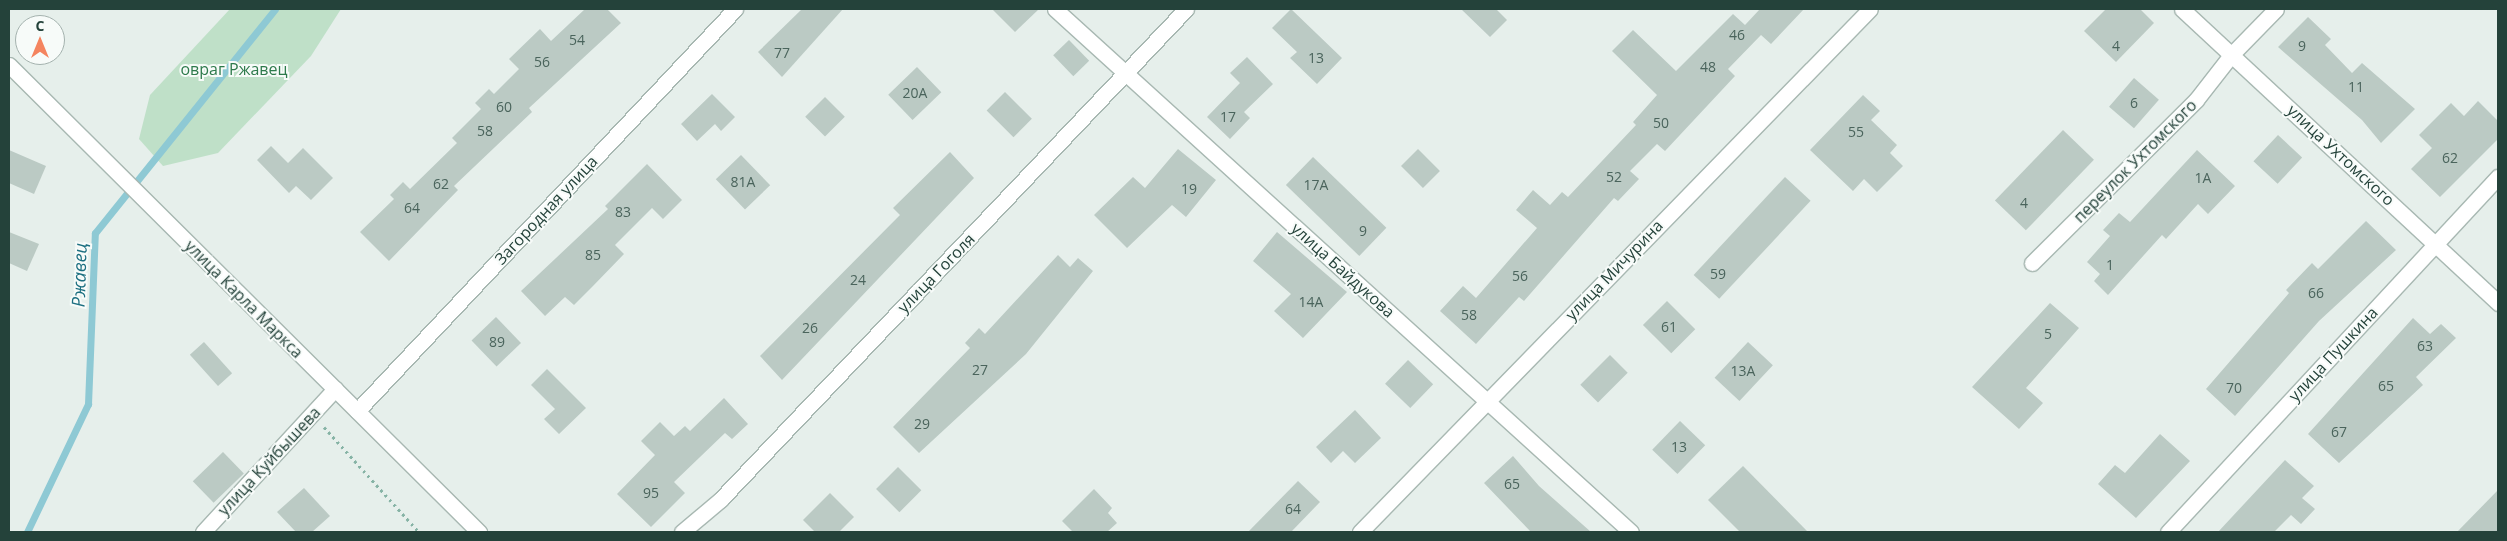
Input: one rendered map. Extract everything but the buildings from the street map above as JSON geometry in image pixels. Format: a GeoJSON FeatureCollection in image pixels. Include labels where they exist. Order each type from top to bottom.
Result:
{"type":"FeatureCollection","features":[{"type":"Feature","properties":{"kind":"street","name":"Загородная улица"},"geometry":{"type":"LineString","coordinates":[[356,411],[735,9]]}},
{"type":"Feature","properties":{"kind":"street","name":"улица Байдукова"},"geometry":{"type":"LineString","coordinates":[[1055,9],[1125,76],[1487,399],[1631,532]]}},
{"type":"Feature","properties":{"kind":"street","name":"улица Гоголя"},"geometry":{"type":"LineString","coordinates":[[682,532],[720,500],[1125,76],[1186,9]]}},
{"type":"Feature","properties":{"kind":"street","name":"улица Мичурина"},"geometry":{"type":"LineString","coordinates":[[1360,532],[1487,399],[1870,9]]}},
{"type":"Feature","properties":{"kind":"street","name":"улица Ухтомского"},"geometry":{"type":"LineString","coordinates":[[2182,9],[2498,303]]}},
{"type":"Feature","properties":{"kind":"street","name":"переулок Ухтомского"},"geometry":{"type":"LineString","coordinates":[[2032,263],[2196,100],[2231,55],[2276,9]]}},
{"type":"Feature","properties":{"kind":"street","name":"улица Карла Маркса"},"geometry":{"type":"LineString","coordinates":[[9,65],[479,532]]}},
{"type":"Feature","properties":{"kind":"street","name":"улица Пушкина"},"geometry":{"type":"LineString","coordinates":[[2168,532],[2498,177]]}},
{"type":"Feature","properties":{"kind":"street","name":"улица Куйбышева"},"geometry":{"type":"LineString","coordinates":[[203,532],[335,389]]}},
{"type":"Feature","properties":{"kind":"path"},"geometry":{"type":"LineString","coordinates":[[312,414],[419,532]]}},
{"type":"Feature","properties":{"kind":"green space","name":"овраг Ржавец"},"geometry":{"type":"Polygon","coordinates":[[[230,9],[341,9],[311,56],[218,153],[163,166],[139,139],[150,95],[230,9]]]}},
{"type":"Feature","properties":{"kind":"waterway","name":"Ржавец"},"geometry":{"type":"LineString","coordinates":[[27,532],[88,404],[95,233],[275,9]]}}]}
